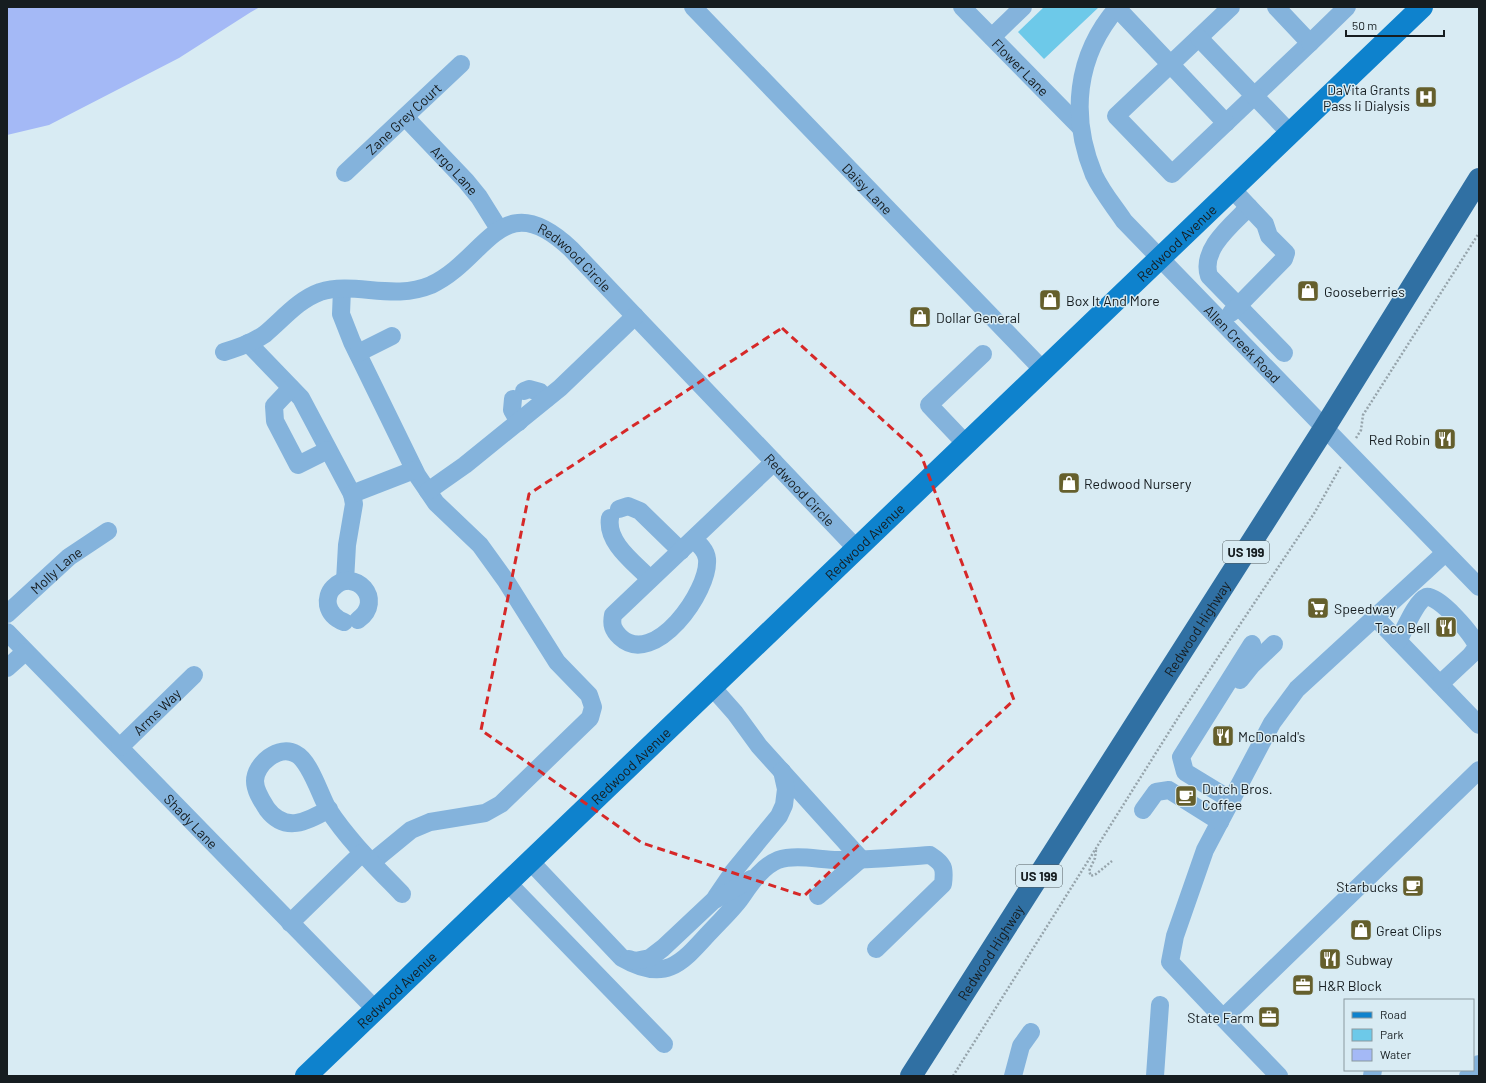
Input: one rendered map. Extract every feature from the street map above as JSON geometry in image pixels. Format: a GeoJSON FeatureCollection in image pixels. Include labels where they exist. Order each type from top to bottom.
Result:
{"type":"FeatureCollection","features":[{"type":"Feature","properties":{"kind":"highway","name":"Redwood Highway"},"geometry":{"type":"LineString","coordinates":[[911,1076],[1325,427],[1479,179]]}},
{"type":"Feature","properties":{"kind":"main road","name":"Redwood Avenue"},"geometry":{"type":"LineString","coordinates":[[306,1076],[1422,7]]}},
{"type":"Feature","properties":{"kind":"street","name":"Daisy Lane"},"geometry":{"type":"LineString","coordinates":[[693,7],[1043,370]]}},
{"type":"Feature","properties":{"kind":"street","name":"Flower Lane"},"geometry":{"type":"LineString","coordinates":[[962,7],[1080,127]]}},
{"type":"Feature","properties":{"kind":"street"},"geometry":{"type":"LineString","coordinates":[[992,37],[1023,7]]}},
{"type":"Feature","properties":{"kind":"street"},"geometry":{"type":"LineString","coordinates":[[1117,7],[1226,123]]}},
{"type":"Feature","properties":{"kind":"street","name":"Allen Creek Road"},"geometry":{"type":"LineString","coordinates":[[1117,7],[1106,21],[1086,63],[1078,108],[1084,144],[1095,176],[1103,191],[1124,221],[1160,259],[1479,587]]}},
{"type":"Feature","properties":{"kind":"street"},"geometry":{"type":"LineString","coordinates":[[1231,7],[1116,116],[1172,174],[1347,7]]}},
{"type":"Feature","properties":{"kind":"street"},"geometry":{"type":"LineString","coordinates":[[1276,7],[1310,43]]}},
{"type":"Feature","properties":{"kind":"street"},"geometry":{"type":"LineString","coordinates":[[1199,38],[1290,133]]}},
{"type":"Feature","properties":{"kind":"street","name":"Zane Grey Court"},"geometry":{"type":"LineString","coordinates":[[345,173],[461,64]]}},
{"type":"Feature","properties":{"kind":"street","name":"Argo Lane"},"geometry":{"type":"LineString","coordinates":[[405,117],[466,181],[479,197],[499,229]]}},
{"type":"Feature","properties":{"kind":"street"},"geometry":{"type":"LineString","coordinates":[[1222,322],[1284,259],[1286,253],[1268,236],[1265,224],[1232,190]]}},
{"type":"Feature","properties":{"kind":"street"},"geometry":{"type":"LineString","coordinates":[[1249,207],[1222,235],[1214,248],[1206,268],[1209,276],[1284,353]]}},
{"type":"Feature","properties":{"kind":"street","name":"Redwood Circle"},"geometry":{"type":"LineString","coordinates":[[224,352],[248,343],[264,334],[306,298],[321,292],[342,290],[394,292],[414,290],[431,284],[454,269],[499,229],[507,225],[524,223],[542,227],[550,231],[571,249],[856,548]]}},
{"type":"Feature","properties":{"kind":"street"},"geometry":{"type":"LineString","coordinates":[[290,923],[367,858],[410,830],[430,822],[485,813],[501,804],[590,718],[593,707],[589,695],[557,662],[506,581],[480,545],[436,502],[414,470],[352,342],[341,314],[342,290]]}},
{"type":"Feature","properties":{"kind":"street"},"geometry":{"type":"LineString","coordinates":[[428,491],[519,422],[546,399],[635,316]]}},
{"type":"Feature","properties":{"kind":"street"},"geometry":{"type":"LineString","coordinates":[[358,353],[392,336]]}},
{"type":"Feature","properties":{"kind":"street"},"geometry":{"type":"LineString","coordinates":[[248,343],[301,398],[352,494],[354,504],[347,545],[344,581]]}},
{"type":"Feature","properties":{"kind":"street"},"geometry":{"type":"LineString","coordinates":[[966,444],[928,405],[983,354]]}},
{"type":"Feature","properties":{"kind":"street"},"geometry":{"type":"LineString","coordinates":[[291,388],[274,406],[275,421],[298,465],[328,450]]}},
{"type":"Feature","properties":{"kind":"street"},"geometry":{"type":"LineString","coordinates":[[519,422],[512,410],[518,395],[530,389],[540,392],[546,399]]}},
{"type":"Feature","properties":{"kind":"street"},"geometry":{"type":"LineString","coordinates":[[650,579],[614,541],[608,527],[614,514],[628,506],[640,511],[687,545],[702,547],[707,557],[706,571],[701,587],[692,604],[660,638],[640,645],[630,644],[614,630],[611,623],[612,615],[687,545],[774,462]]}},
{"type":"Feature","properties":{"kind":"street"},"geometry":{"type":"LineString","coordinates":[[352,494],[414,470]]}},
{"type":"Feature","properties":{"kind":"street","name":"Molly Lane"},"geometry":{"type":"LineString","coordinates":[[7,614],[69,557],[108,531]]}},
{"type":"Feature","properties":{"kind":"street"},"geometry":{"type":"LineString","coordinates":[[1279,1076],[1170,962],[1175,936],[1206,850],[1272,723],[1297,689],[1446,553]]}},
{"type":"Feature","properties":{"kind":"street"},"geometry":{"type":"LineString","coordinates":[[344,581],[357,583],[367,592],[369,598],[367,611],[351,621],[332,615],[328,602],[332,588],[344,581]]}},
{"type":"Feature","properties":{"kind":"street"},"geometry":{"type":"LineString","coordinates":[[1398,641],[1420,601],[1427,597],[1432,597],[1439,601],[1459,621],[1476,641],[1477,646],[1470,655],[1440,684]]}},
{"type":"Feature","properties":{"kind":"street"},"geometry":{"type":"LineString","coordinates":[[1376,618],[1479,725]]}},
{"type":"Feature","properties":{"kind":"street","name":"Shady Lane"},"geometry":{"type":"LineString","coordinates":[[7,632],[375,1009]]}},
{"type":"Feature","properties":{"kind":"street"},"geometry":{"type":"LineString","coordinates":[[1231,800],[1186,772],[1181,758],[1252,644]]}},
{"type":"Feature","properties":{"kind":"street"},"geometry":{"type":"LineString","coordinates":[[1190,744],[1204,734],[1233,689],[1252,665],[1274,644]]}},
{"type":"Feature","properties":{"kind":"street"},"geometry":{"type":"LineString","coordinates":[[7,668],[25,652]]}},
{"type":"Feature","properties":{"kind":"street","name":"Arms Way"},"geometry":{"type":"LineString","coordinates":[[120,747],[194,675]]}},
{"type":"Feature","properties":{"kind":"street"},"geometry":{"type":"LineString","coordinates":[[712,686],[735,713],[759,746],[861,859]]}},
{"type":"Feature","properties":{"kind":"street"},"geometry":{"type":"LineString","coordinates":[[1223,1018],[1479,770]]}},
{"type":"Feature","properties":{"kind":"street"},"geometry":{"type":"LineString","coordinates":[[622,958],[635,960],[650,958],[663,948],[713,901],[733,872],[779,816],[784,805],[786,789],[782,771]]}},
{"type":"Feature","properties":{"kind":"street"},"geometry":{"type":"LineString","coordinates":[[1143,810],[1156,792],[1169,790],[1220,822]]}},
{"type":"Feature","properties":{"kind":"street"},"geometry":{"type":"LineString","coordinates":[[329,809],[367,858],[402,894]]}},
{"type":"Feature","properties":{"kind":"street"},"geometry":{"type":"LineString","coordinates":[[713,901],[756,876],[776,861],[787,858],[840,860],[930,855],[940,861],[944,871],[943,884],[876,949]]}},
{"type":"Feature","properties":{"kind":"street"},"geometry":{"type":"LineString","coordinates":[[818,896],[861,859]]}},
{"type":"Feature","properties":{"kind":"street"},"geometry":{"type":"LineString","coordinates":[[530,861],[622,958],[637,967],[656,969],[672,967],[685,959],[739,900],[756,876]]}},
{"type":"Feature","properties":{"kind":"street"},"geometry":{"type":"LineString","coordinates":[[507,882],[664,1044]]}},
{"type":"Feature","properties":{"kind":"street"},"geometry":{"type":"LineString","coordinates":[[1158,1075],[1160,1005]]}},
{"type":"Feature","properties":{"kind":"street"},"geometry":{"type":"LineString","coordinates":[[1013,1076],[1021,1046],[1031,1032]]}},
{"type":"Feature","properties":{"kind":"path"},"geometry":{"type":"LineString","coordinates":[[953,1076],[1181,713],[1315,512],[1361,430],[1363,415],[1479,233]]}},
{"type":"Feature","properties":{"kind":"path"},"geometry":{"type":"LineString","coordinates":[[1096,848],[1095,858],[1089,871],[1091,876],[1096,874],[1112,861]]}},
{"type":"Feature","properties":{"kind":"highlighted area"},"geometry":{"type":"Polygon","coordinates":[[[782,328],[921,455],[1014,700],[804,896],[642,843],[481,730],[529,494],[782,328]]]}},
{"type":"Feature","properties":{"kind":"green space"},"geometry":{"type":"Polygon","coordinates":[[[1044,7],[1099,7],[1044,59],[1018,32],[1044,7]]]}},
{"type":"Feature","properties":{"kind":"water"},"geometry":{"type":"Polygon","coordinates":[[[260,7],[179,58],[49,125],[7,135],[7,8],[260,7]]]}},
{"type":"Feature","properties":{"kind":"place","name":"DaVita Grants Pass Ii Dialysis"},"geometry":{"type":"Point","coordinates":[1426,97]}},
{"type":"Feature","properties":{"kind":"place","name":"Gooseberries"},"geometry":{"type":"Point","coordinates":[1308,291]}},
{"type":"Feature","properties":{"kind":"place","name":"Box It And More"},"geometry":{"type":"Point","coordinates":[1050,300]}},
{"type":"Feature","properties":{"kind":"place","name":"Dollar General"},"geometry":{"type":"Point","coordinates":[920,317]}},
{"type":"Feature","properties":{"kind":"place","name":"Red Robin"},"geometry":{"type":"Point","coordinates":[1445,439]}},
{"type":"Feature","properties":{"kind":"place","name":"Redwood Nursery"},"geometry":{"type":"Point","coordinates":[1069,483]}},
{"type":"Feature","properties":{"kind":"place","name":"Speedway"},"geometry":{"type":"Point","coordinates":[1318,608]}},
{"type":"Feature","properties":{"kind":"place","name":"Taco Bell"},"geometry":{"type":"Point","coordinates":[1446,627]}},
{"type":"Feature","properties":{"kind":"place","name":"McDonald's"},"geometry":{"type":"Point","coordinates":[1223,736]}},
{"type":"Feature","properties":{"kind":"place","name":"Dutch Bros. Coffee"},"geometry":{"type":"Point","coordinates":[1186,796]}},
{"type":"Feature","properties":{"kind":"place","name":"Starbucks"},"geometry":{"type":"Point","coordinates":[1413,886]}},
{"type":"Feature","properties":{"kind":"place","name":"Great Clips"},"geometry":{"type":"Point","coordinates":[1361,930]}},
{"type":"Feature","properties":{"kind":"place","name":"Subway"},"geometry":{"type":"Point","coordinates":[1330,959]}},
{"type":"Feature","properties":{"kind":"place","name":"H&R Block"},"geometry":{"type":"Point","coordinates":[1303,985]}},
{"type":"Feature","properties":{"kind":"place","name":"State Farm"},"geometry":{"type":"Point","coordinates":[1269,1017]}}]}
